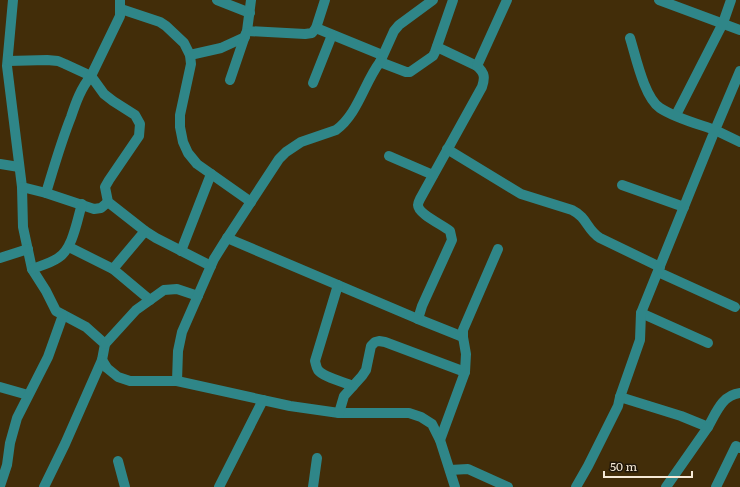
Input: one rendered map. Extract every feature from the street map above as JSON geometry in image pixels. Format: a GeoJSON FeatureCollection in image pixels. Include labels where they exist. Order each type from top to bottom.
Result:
{"type":"FeatureCollection","features":[{"type":"Feature","properties":{"kind":"street"},"geometry":{"type":"LineString","coordinates":[[13,0],[5,92],[22,187],[23,227],[32,269],[46,291],[56,311],[86,327],[105,344]]}},
{"type":"Feature","properties":{"kind":"street"},"geometry":{"type":"LineString","coordinates":[[217,0],[250,13]]}},
{"type":"Feature","properties":{"kind":"street"},"geometry":{"type":"LineString","coordinates":[[230,80],[246,34],[251,0]]}},
{"type":"Feature","properties":{"kind":"street"},"geometry":{"type":"LineString","coordinates":[[190,55],[221,48],[246,34],[312,33],[316,28],[325,0]]}},
{"type":"Feature","properties":{"kind":"street"},"geometry":{"type":"LineString","coordinates":[[177,381],[179,340],[198,296],[227,238],[279,159],[286,152],[301,142],[336,130],[346,120],[398,25],[433,0]]}},
{"type":"Feature","properties":{"kind":"street"},"geometry":{"type":"LineString","coordinates":[[316,28],[381,58],[402,72],[410,72],[433,56],[453,0]]}},
{"type":"Feature","properties":{"kind":"street"},"geometry":{"type":"LineString","coordinates":[[477,66],[507,0]]}},
{"type":"Feature","properties":{"kind":"street"},"geometry":{"type":"LineString","coordinates":[[659,0],[740,30]]}},
{"type":"Feature","properties":{"kind":"street"},"geometry":{"type":"LineString","coordinates":[[676,116],[723,23],[731,0]]}},
{"type":"Feature","properties":{"kind":"street"},"geometry":{"type":"LineString","coordinates":[[46,193],[59,147],[78,96],[91,76],[120,16],[120,5],[160,22],[184,43],[190,55],[191,64],[180,115],[180,127],[183,142],[188,153],[197,164],[251,202]]}},
{"type":"Feature","properties":{"kind":"street"},"geometry":{"type":"LineString","coordinates":[[313,83],[332,35]]}},
{"type":"Feature","properties":{"kind":"street"},"geometry":{"type":"LineString","coordinates":[[630,38],[650,98],[659,107],[676,116],[715,130],[740,142]]}},
{"type":"Feature","properties":{"kind":"street"},"geometry":{"type":"LineString","coordinates":[[418,319],[422,306],[452,240],[450,231],[419,210],[418,205],[447,149],[482,87],[485,76],[482,70],[477,66],[437,47]]}},
{"type":"Feature","properties":{"kind":"street"},"geometry":{"type":"LineString","coordinates":[[8,61],[58,61],[91,76],[104,94],[135,115],[140,127],[139,136],[114,171],[105,187],[108,202],[145,231],[212,266]]}},
{"type":"Feature","properties":{"kind":"street"},"geometry":{"type":"LineString","coordinates":[[576,487],[618,406],[640,340],[641,313],[715,130],[739,76]]}},
{"type":"Feature","properties":{"kind":"street"},"geometry":{"type":"LineString","coordinates":[[447,149],[521,194],[572,210],[580,214],[585,219],[592,233],[600,238],[736,307]]}},
{"type":"Feature","properties":{"kind":"street"},"geometry":{"type":"LineString","coordinates":[[389,156],[433,175]]}},
{"type":"Feature","properties":{"kind":"street"},"geometry":{"type":"LineString","coordinates":[[0,164],[19,167]]}},
{"type":"Feature","properties":{"kind":"street"},"geometry":{"type":"LineString","coordinates":[[181,251],[212,174]]}},
{"type":"Feature","properties":{"kind":"street"},"geometry":{"type":"LineString","coordinates":[[622,185],[684,207]]}},
{"type":"Feature","properties":{"kind":"street"},"geometry":{"type":"LineString","coordinates":[[22,187],[94,208],[101,208],[108,202]]}},
{"type":"Feature","properties":{"kind":"street"},"geometry":{"type":"LineString","coordinates":[[32,269],[57,259],[64,254],[69,247],[82,204]]}},
{"type":"Feature","properties":{"kind":"street"},"geometry":{"type":"LineString","coordinates":[[113,269],[145,231]]}},
{"type":"Feature","properties":{"kind":"street"},"geometry":{"type":"LineString","coordinates":[[227,238],[463,337]]}},
{"type":"Feature","properties":{"kind":"street"},"geometry":{"type":"LineString","coordinates":[[69,247],[113,269],[150,300]]}},
{"type":"Feature","properties":{"kind":"street"},"geometry":{"type":"LineString","coordinates":[[440,440],[465,372],[466,354],[463,330],[498,248]]}},
{"type":"Feature","properties":{"kind":"street"},"geometry":{"type":"LineString","coordinates":[[0,258],[28,249]]}},
{"type":"Feature","properties":{"kind":"street"},"geometry":{"type":"LineString","coordinates":[[338,285],[315,361],[317,369],[322,374],[353,386]]}},
{"type":"Feature","properties":{"kind":"street"},"geometry":{"type":"LineString","coordinates":[[46,486],[102,360],[105,344],[136,310],[164,290],[177,289],[198,296]]}},
{"type":"Feature","properties":{"kind":"street"},"geometry":{"type":"LineString","coordinates":[[641,313],[708,343]]}},
{"type":"Feature","properties":{"kind":"street"},"geometry":{"type":"LineString","coordinates":[[0,486],[7,465],[10,443],[17,418],[48,357],[63,315]]}},
{"type":"Feature","properties":{"kind":"street"},"geometry":{"type":"LineString","coordinates":[[339,414],[344,396],[366,370],[371,346],[379,340],[465,372]]}},
{"type":"Feature","properties":{"kind":"street"},"geometry":{"type":"LineString","coordinates":[[102,360],[107,368],[118,377],[130,381],[177,381],[290,406],[339,414],[409,413],[421,417],[432,424],[440,440],[455,487]]}},
{"type":"Feature","properties":{"kind":"street"},"geometry":{"type":"LineString","coordinates":[[0,387],[28,395]]}},
{"type":"Feature","properties":{"kind":"street"},"geometry":{"type":"LineString","coordinates":[[666,487],[708,427],[720,405],[729,396],[740,393]]}},
{"type":"Feature","properties":{"kind":"street"},"geometry":{"type":"LineString","coordinates":[[620,397],[681,416],[708,427]]}},
{"type":"Feature","properties":{"kind":"street"},"geometry":{"type":"LineString","coordinates":[[219,487],[263,400]]}},
{"type":"Feature","properties":{"kind":"street"},"geometry":{"type":"LineString","coordinates":[[716,487],[736,446],[740,448]]}},
{"type":"Feature","properties":{"kind":"street"},"geometry":{"type":"LineString","coordinates":[[313,487],[317,458]]}},
{"type":"Feature","properties":{"kind":"street"},"geometry":{"type":"LineString","coordinates":[[118,461],[125,487]]}},
{"type":"Feature","properties":{"kind":"street"},"geometry":{"type":"LineString","coordinates":[[450,470],[468,469],[508,487]]}}]}
